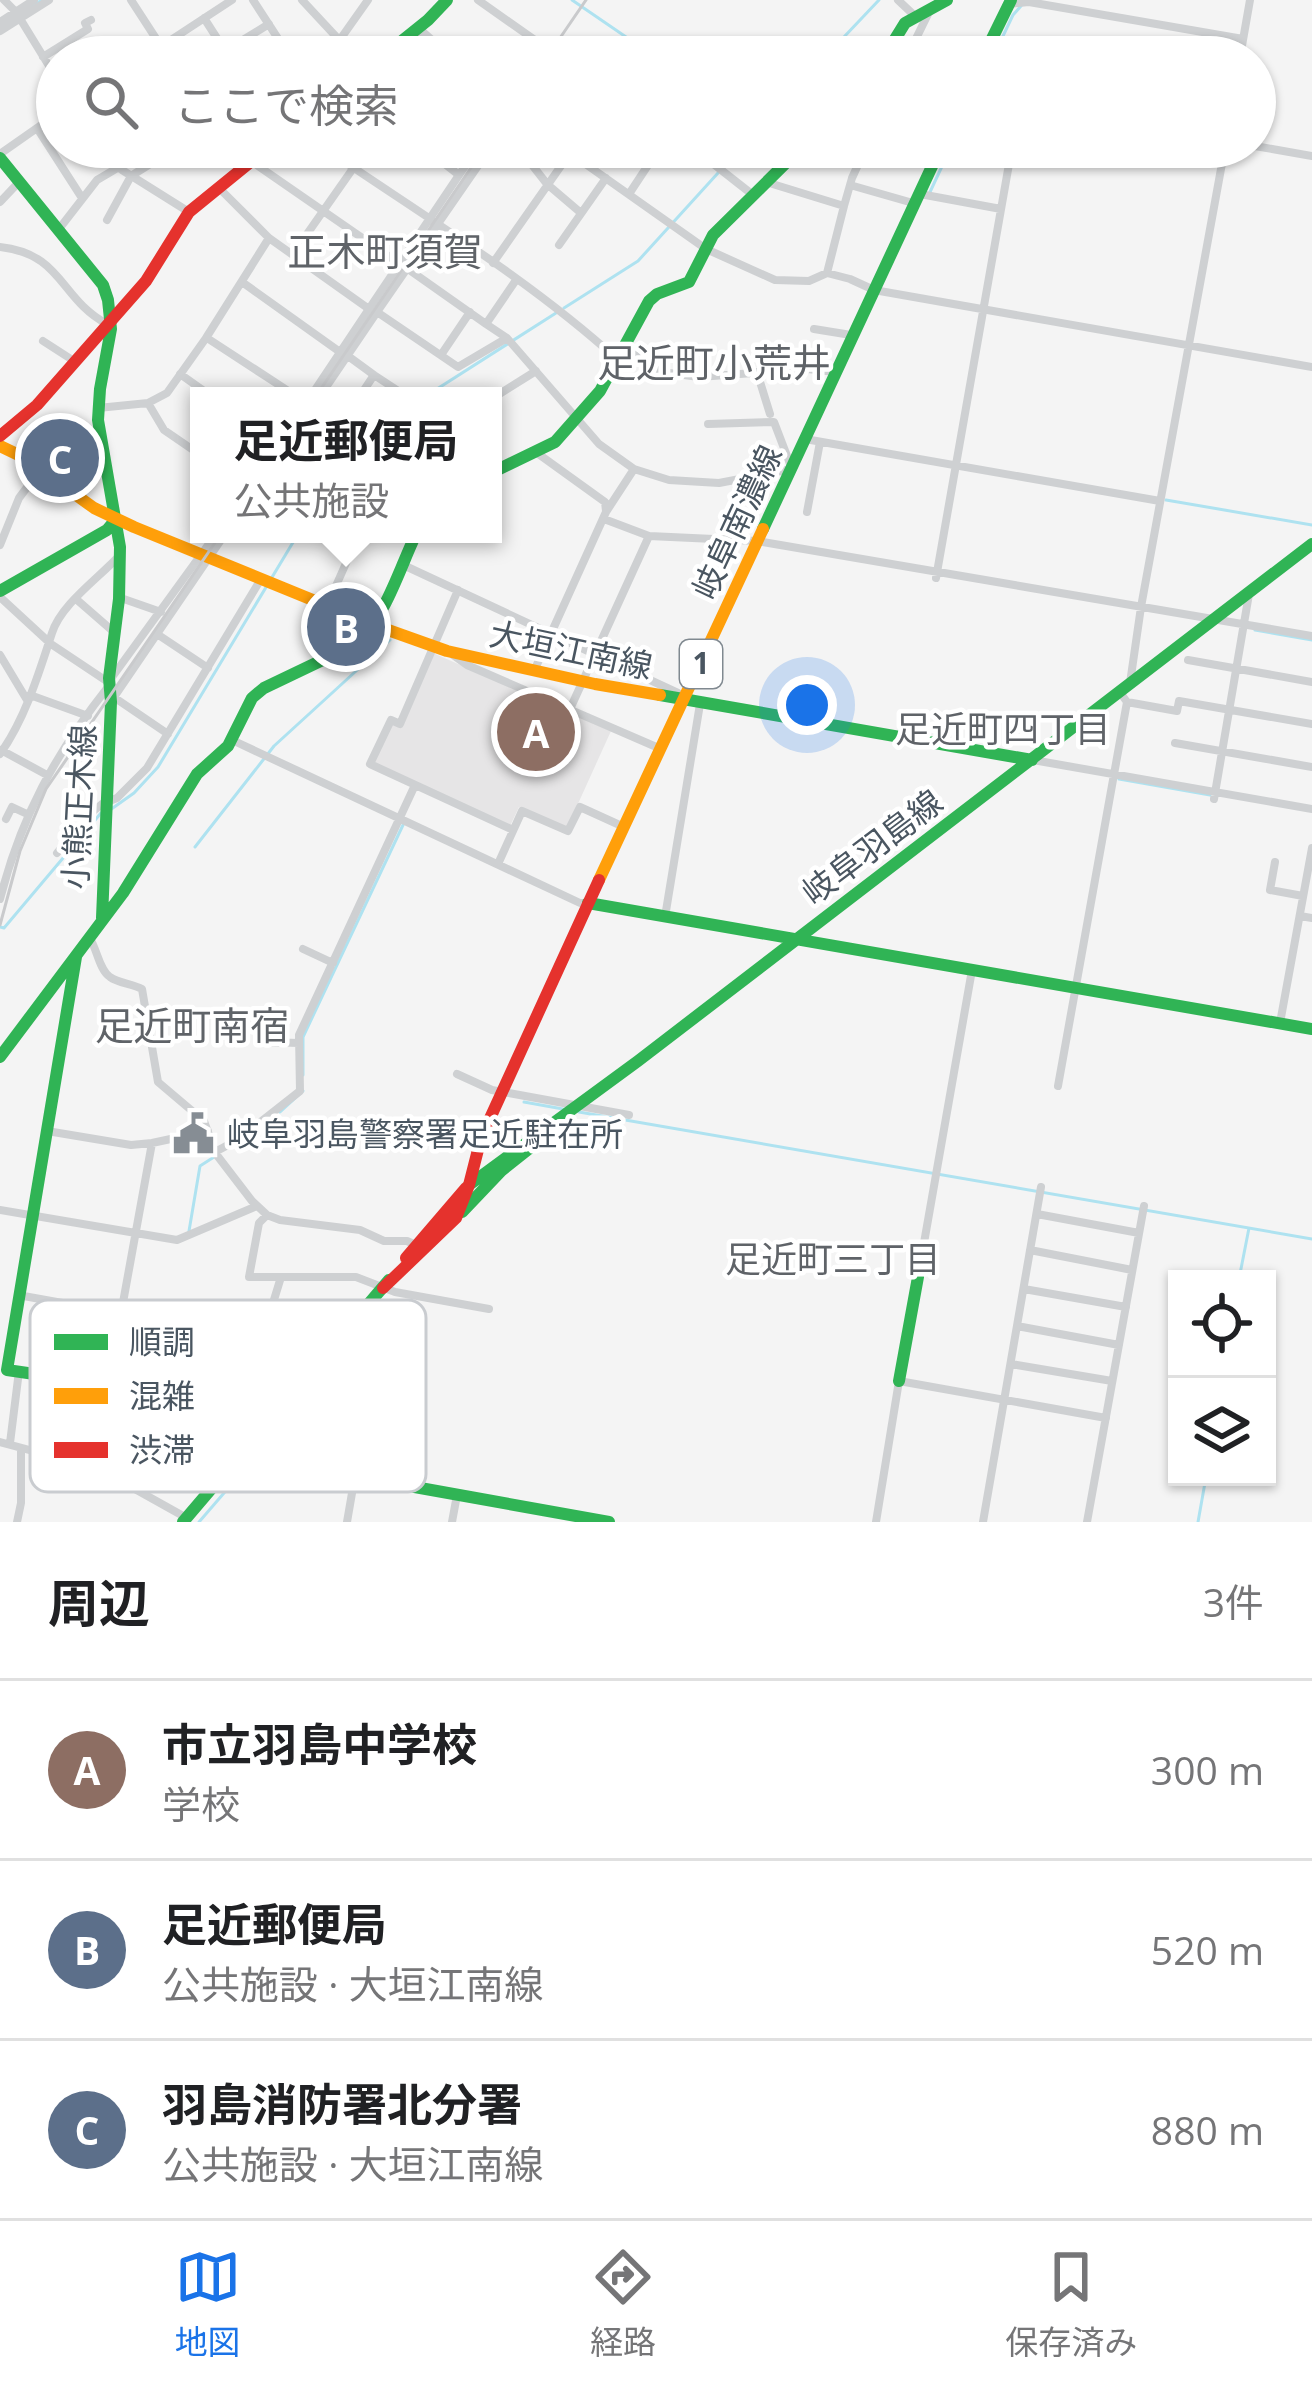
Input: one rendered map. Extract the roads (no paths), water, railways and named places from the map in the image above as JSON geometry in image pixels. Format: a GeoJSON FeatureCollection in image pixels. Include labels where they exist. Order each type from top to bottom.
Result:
{"type":"FeatureCollection","features":[{"type":"Feature","properties":{"kind":"main road"},"geometry":{"type":"LineString","coordinates":[[896,36],[916,17],[947,0]]}},
{"type":"Feature","properties":{"kind":"main road"},"geometry":{"type":"LineString","coordinates":[[996,36],[1017,2]]}},
{"type":"Feature","properties":{"kind":"main road"},"geometry":{"type":"LineString","coordinates":[[406,36],[445,3]]}},
{"type":"Feature","properties":{"kind":"main road"},"geometry":{"type":"LineString","coordinates":[[0,156],[103,285],[111,301],[110,322]]}},
{"type":"Feature","properties":{"kind":"main road"},"geometry":{"type":"LineString","coordinates":[[0,436],[37,405],[146,281],[189,212],[242,168]]}},
{"type":"Feature","properties":{"kind":"main road"},"geometry":{"type":"LineString","coordinates":[[502,468],[555,442],[600,391],[649,301],[688,282],[713,235],[780,168]]}},
{"type":"Feature","properties":{"kind":"main road","name":"岐阜南濃線"},"geometry":{"type":"LineString","coordinates":[[383,1288],[456,1218],[481,1138],[931,168]]}},
{"type":"Feature","properties":{"kind":"main road","name":"小熊正木線"},"geometry":{"type":"LineString","coordinates":[[9,1370],[76,957],[102,918],[120,556],[98,408],[110,322]]}},
{"type":"Feature","properties":{"kind":"main road","name":"大垣江南線"},"geometry":{"type":"LineString","coordinates":[[0,446],[116,519],[440,648],[582,682],[1032,760]]}},
{"type":"Feature","properties":{"kind":"main road"},"geometry":{"type":"LineString","coordinates":[[0,594],[107,530],[116,519]]}},
{"type":"Feature","properties":{"kind":"main road"},"geometry":{"type":"LineString","coordinates":[[102,918],[131,881],[197,774],[232,740],[257,693],[356,644],[374,625],[412,543]]}},
{"type":"Feature","properties":{"kind":"main road","name":"岐阜羽島線"},"geometry":{"type":"LineString","coordinates":[[469,1185],[1125,692],[1312,544]]}},
{"type":"Feature","properties":{"kind":"main road"},"geometry":{"type":"LineString","coordinates":[[588,904],[1312,1029]]}},
{"type":"Feature","properties":{"kind":"main road"},"geometry":{"type":"LineString","coordinates":[[0,1058],[76,957]]}},
{"type":"Feature","properties":{"kind":"main road","name":"岐阜羽島線"},"geometry":{"type":"LineString","coordinates":[[456,1218],[501,1171],[578,1105]]}},
{"type":"Feature","properties":{"kind":"main road","name":"岐阜南濃線"},"geometry":{"type":"LineString","coordinates":[[373,1300],[469,1185]]}},
{"type":"Feature","properties":{"kind":"main road"},"geometry":{"type":"LineString","coordinates":[[899,1381],[918,1277]]}},
{"type":"Feature","properties":{"kind":"main road"},"geometry":{"type":"LineString","coordinates":[[426,1490],[609,1522]]}},
{"type":"Feature","properties":{"kind":"main road","name":"岐阜南濃線"},"geometry":{"type":"LineString","coordinates":[[185,1520],[209,1492]]}},
{"type":"Feature","properties":{"kind":"street"},"geometry":{"type":"LineString","coordinates":[[4,0],[36,45]]}},
{"type":"Feature","properties":{"kind":"street"},"geometry":{"type":"LineString","coordinates":[[0,31],[34,0]]}},
{"type":"Feature","properties":{"kind":"street"},"geometry":{"type":"LineString","coordinates":[[0,22],[49,0]]}},
{"type":"Feature","properties":{"kind":"street"},"geometry":{"type":"LineString","coordinates":[[131,0],[154,36]]}},
{"type":"Feature","properties":{"kind":"street"},"geometry":{"type":"LineString","coordinates":[[177,36],[232,0]]}},
{"type":"Feature","properties":{"kind":"street"},"geometry":{"type":"LineString","coordinates":[[253,0],[276,36]]}},
{"type":"Feature","properties":{"kind":"street"},"geometry":{"type":"LineString","coordinates":[[302,0],[334,36]]}},
{"type":"Feature","properties":{"kind":"street"},"geometry":{"type":"LineString","coordinates":[[343,36],[368,0]]}},
{"type":"Feature","properties":{"kind":"street"},"geometry":{"type":"LineString","coordinates":[[425,0],[445,3]]}},
{"type":"Feature","properties":{"kind":"street"},"geometry":{"type":"LineString","coordinates":[[478,0],[526,36]]}},
{"type":"Feature","properties":{"kind":"street"},"geometry":{"type":"LineString","coordinates":[[1244,36],[1250,0]]}},
{"type":"Feature","properties":{"kind":"street"},"geometry":{"type":"LineString","coordinates":[[900,1],[916,17]]}},
{"type":"Feature","properties":{"kind":"street"},"geometry":{"type":"LineString","coordinates":[[1017,2],[1226,36]]}},
{"type":"Feature","properties":{"kind":"street"},"geometry":{"type":"LineString","coordinates":[[917,36],[931,7]]}},
{"type":"Feature","properties":{"kind":"street"},"geometry":{"type":"LineString","coordinates":[[204,19],[215,36]]}},
{"type":"Feature","properties":{"kind":"street"},"geometry":{"type":"LineString","coordinates":[[76,36],[91,20]]}},
{"type":"Feature","properties":{"kind":"street"},"geometry":{"type":"LineString","coordinates":[[252,36],[268,24]]}},
{"type":"Feature","properties":{"kind":"street"},"geometry":{"type":"LineString","coordinates":[[0,156],[36,129]]}},
{"type":"Feature","properties":{"kind":"street"},"geometry":{"type":"LineString","coordinates":[[1276,150],[1312,156]]}},
{"type":"Feature","properties":{"kind":"street"},"geometry":{"type":"LineString","coordinates":[[63,168],[82,198]]}},
{"type":"Feature","properties":{"kind":"street"},"geometry":{"type":"LineString","coordinates":[[58,230],[97,180],[117,168]]}},
{"type":"Feature","properties":{"kind":"street"},"geometry":{"type":"LineString","coordinates":[[120,168],[189,212]]}},
{"type":"Feature","properties":{"kind":"street"},"geometry":{"type":"LineString","coordinates":[[106,220],[131,176],[144,168]]}},
{"type":"Feature","properties":{"kind":"street"},"geometry":{"type":"LineString","coordinates":[[261,168],[397,262]]}},
{"type":"Feature","properties":{"kind":"street"},"geometry":{"type":"LineString","coordinates":[[293,255],[353,168],[621,355],[662,372],[698,377],[807,369],[836,372]]}},
{"type":"Feature","properties":{"kind":"street"},"geometry":{"type":"LineString","coordinates":[[450,168],[459,176]]}},
{"type":"Feature","properties":{"kind":"street"},"geometry":{"type":"LineString","coordinates":[[373,311],[407,269],[464,168]]}},
{"type":"Feature","properties":{"kind":"street"},"geometry":{"type":"LineString","coordinates":[[322,387],[475,168]]}},
{"type":"Feature","properties":{"kind":"street"},"geometry":{"type":"LineString","coordinates":[[534,168],[581,213]]}},
{"type":"Feature","properties":{"kind":"street"},"geometry":{"type":"LineString","coordinates":[[493,263],[556,168]]}},
{"type":"Feature","properties":{"kind":"street"},"geometry":{"type":"LineString","coordinates":[[591,168],[706,249],[775,280],[808,281],[827,273],[874,290],[1312,367]]}},
{"type":"Feature","properties":{"kind":"street"},"geometry":{"type":"LineString","coordinates":[[629,194],[647,168]]}},
{"type":"Feature","properties":{"kind":"street"},"geometry":{"type":"LineString","coordinates":[[721,168],[753,196]]}},
{"type":"Feature","properties":{"kind":"street"},"geometry":{"type":"LineString","coordinates":[[827,273],[857,168]]}},
{"type":"Feature","properties":{"kind":"street"},"geometry":{"type":"LineString","coordinates":[[936,574],[1008,168]]}},
{"type":"Feature","properties":{"kind":"street"},"geometry":{"type":"LineString","coordinates":[[1058,1086],[1221,168]]}},
{"type":"Feature","properties":{"kind":"street"},"geometry":{"type":"LineString","coordinates":[[559,245],[605,178]]}},
{"type":"Feature","properties":{"kind":"street"},"geometry":{"type":"LineString","coordinates":[[766,182],[844,206]]}},
{"type":"Feature","properties":{"kind":"street"},"geometry":{"type":"LineString","coordinates":[[0,202],[18,183]]}},
{"type":"Feature","properties":{"kind":"street"},"geometry":{"type":"LineString","coordinates":[[850,185],[1001,209]]}},
{"type":"Feature","properties":{"kind":"street"},"geometry":{"type":"LineString","coordinates":[[218,187],[269,238],[458,367],[507,338]]}},
{"type":"Feature","properties":{"kind":"street"},"geometry":{"type":"LineString","coordinates":[[98,408],[148,403],[167,393],[269,238]]}},
{"type":"Feature","properties":{"kind":"street"},"geometry":{"type":"LineString","coordinates":[[0,247],[49,264],[86,312],[110,322]]}},
{"type":"Feature","properties":{"kind":"street"},"geometry":{"type":"LineString","coordinates":[[407,269],[507,338],[599,444],[634,469],[669,479],[719,483],[792,469],[774,422],[708,424]]}},
{"type":"Feature","properties":{"kind":"street"},"geometry":{"type":"LineString","coordinates":[[486,323],[516,280]]}},
{"type":"Feature","properties":{"kind":"street"},"geometry":{"type":"LineString","coordinates":[[242,282],[393,387]]}},
{"type":"Feature","properties":{"kind":"street"},"geometry":{"type":"LineString","coordinates":[[441,356],[470,312]]}},
{"type":"Feature","properties":{"kind":"street"},"geometry":{"type":"LineString","coordinates":[[814,328],[853,336]]}},
{"type":"Feature","properties":{"kind":"street"},"geometry":{"type":"LineString","coordinates":[[206,338],[282,387]]}},
{"type":"Feature","properties":{"kind":"street"},"geometry":{"type":"LineString","coordinates":[[43,341],[74,361]]}},
{"type":"Feature","properties":{"kind":"street"},"geometry":{"type":"LineString","coordinates":[[502,392],[536,371]]}},
{"type":"Feature","properties":{"kind":"street"},"geometry":{"type":"LineString","coordinates":[[757,372],[770,414]]}},
{"type":"Feature","properties":{"kind":"street"},"geometry":{"type":"LineString","coordinates":[[180,374],[199,387]]}},
{"type":"Feature","properties":{"kind":"street"},"geometry":{"type":"LineString","coordinates":[[366,387],[374,374]]}},
{"type":"Feature","properties":{"kind":"street"},"geometry":{"type":"LineString","coordinates":[[148,403],[164,430],[190,448]]}},
{"type":"Feature","properties":{"kind":"street"},"geometry":{"type":"LineString","coordinates":[[805,439],[1160,501]]}},
{"type":"Feature","properties":{"kind":"street"},"geometry":{"type":"LineString","coordinates":[[807,512],[820,442]]}},
{"type":"Feature","properties":{"kind":"street"},"geometry":{"type":"LineString","coordinates":[[537,453],[605,502],[605,516]]}},
{"type":"Feature","properties":{"kind":"street"},"geometry":{"type":"LineString","coordinates":[[533,672],[605,516],[634,469]]}},
{"type":"Feature","properties":{"kind":"street"},"geometry":{"type":"LineString","coordinates":[[1,540],[20,498],[40,470]]}},
{"type":"Feature","properties":{"kind":"street"},"geometry":{"type":"LineString","coordinates":[[605,516],[649,536],[757,541],[1312,636]]}},
{"type":"Feature","properties":{"kind":"street"},"geometry":{"type":"LineString","coordinates":[[570,709],[649,536]]}},
{"type":"Feature","properties":{"kind":"street"},"geometry":{"type":"LineString","coordinates":[[0,899],[3,874],[47,775],[88,716],[157,634],[212,543]]}},
{"type":"Feature","properties":{"kind":"street"},"geometry":{"type":"LineString","coordinates":[[110,690],[161,612],[217,543]]}},
{"type":"Feature","properties":{"kind":"street"},"geometry":{"type":"LineString","coordinates":[[327,606],[355,543]]}},
{"type":"Feature","properties":{"kind":"street"},"geometry":{"type":"LineString","coordinates":[[47,775],[1,752],[29,698],[52,632],[75,598],[120,556]]}},
{"type":"Feature","properties":{"kind":"street"},"geometry":{"type":"LineString","coordinates":[[401,564],[596,653],[678,693],[683,700]]}},
{"type":"Feature","properties":{"kind":"street"},"geometry":{"type":"LineString","coordinates":[[57,854],[91,812],[106,808],[147,768],[261,579]]}},
{"type":"Feature","properties":{"kind":"street"},"geometry":{"type":"LineString","coordinates":[[458,590],[440,648],[400,724],[391,720],[370,764],[513,830]]}},
{"type":"Feature","properties":{"kind":"street"},"geometry":{"type":"LineString","coordinates":[[1215,795],[1249,592]]}},
{"type":"Feature","properties":{"kind":"street"},"geometry":{"type":"LineString","coordinates":[[0,594],[51,644],[168,734]]}},
{"type":"Feature","properties":{"kind":"street"},"geometry":{"type":"LineString","coordinates":[[118,597],[161,612]]}},
{"type":"Feature","properties":{"kind":"street"},"geometry":{"type":"LineString","coordinates":[[75,598],[115,634]]}},
{"type":"Feature","properties":{"kind":"street"},"geometry":{"type":"LineString","coordinates":[[157,634],[208,668]]}},
{"type":"Feature","properties":{"kind":"street"},"geometry":{"type":"LineString","coordinates":[[440,648],[662,749]]}},
{"type":"Feature","properties":{"kind":"street"},"geometry":{"type":"LineString","coordinates":[[0,656],[29,698],[88,716]]}},
{"type":"Feature","properties":{"kind":"street"},"geometry":{"type":"LineString","coordinates":[[1188,660],[1312,682]]}},
{"type":"Feature","properties":{"kind":"street"},"geometry":{"type":"LineString","coordinates":[[1125,692],[1178,711],[1179,701],[1312,724]]}},
{"type":"Feature","properties":{"kind":"street"},"geometry":{"type":"LineString","coordinates":[[665,917],[700,704]]}},
{"type":"Feature","properties":{"kind":"street"},"geometry":{"type":"LineString","coordinates":[[232,740],[588,904]]}},
{"type":"Feature","properties":{"kind":"street"},"geometry":{"type":"LineString","coordinates":[[1175,743],[1312,767]]}},
{"type":"Feature","properties":{"kind":"street","name":"大垣江南線"},"geometry":{"type":"LineString","coordinates":[[1032,760],[1312,809]]}},
{"type":"Feature","properties":{"kind":"street"},"geometry":{"type":"LineString","coordinates":[[215,1152],[239,1139],[300,1090],[299,1035],[416,785]]}},
{"type":"Feature","properties":{"kind":"street"},"geometry":{"type":"LineString","coordinates":[[6,819],[12,807],[27,814]]}},
{"type":"Feature","properties":{"kind":"street"},"geometry":{"type":"LineString","coordinates":[[498,864],[522,811],[568,831],[580,807],[625,827]]}},
{"type":"Feature","properties":{"kind":"street"},"geometry":{"type":"LineString","coordinates":[[1280,1024],[1312,848]]}},
{"type":"Feature","properties":{"kind":"street"},"geometry":{"type":"LineString","coordinates":[[1275,862],[1270,890],[1303,896]]}},
{"type":"Feature","properties":{"kind":"street"},"geometry":{"type":"LineString","coordinates":[[1300,916],[1312,918]]}},
{"type":"Feature","properties":{"kind":"street"},"geometry":{"type":"LineString","coordinates":[[89,937],[110,978],[142,988],[158,1082],[204,1121],[215,1152],[234,1181],[266,1215],[416,1244]]}},
{"type":"Feature","properties":{"kind":"street"},"geometry":{"type":"LineString","coordinates":[[304,949],[333,963]]}},
{"type":"Feature","properties":{"kind":"street"},"geometry":{"type":"LineString","coordinates":[[918,1277],[972,970]]}},
{"type":"Feature","properties":{"kind":"street"},"geometry":{"type":"LineString","coordinates":[[265,1042],[299,1042]]}},
{"type":"Feature","properties":{"kind":"street"},"geometry":{"type":"LineString","coordinates":[[457,1074],[502,1092],[629,1115]]}},
{"type":"Feature","properties":{"kind":"street"},"geometry":{"type":"LineString","coordinates":[[47,1131],[131,1144],[208,1131]]}},
{"type":"Feature","properties":{"kind":"street"},"geometry":{"type":"LineString","coordinates":[[124,1300],[152,1143]]}},
{"type":"Feature","properties":{"kind":"street"},"geometry":{"type":"LineString","coordinates":[[983,1522],[1041,1187]]}},
{"type":"Feature","properties":{"kind":"street"},"geometry":{"type":"LineString","coordinates":[[0,1210],[176,1240],[257,1206]]}},
{"type":"Feature","properties":{"kind":"street"},"geometry":{"type":"LineString","coordinates":[[1087,1522],[1144,1206]]}},
{"type":"Feature","properties":{"kind":"street"},"geometry":{"type":"LineString","coordinates":[[1037,1214],[1139,1233]]}},
{"type":"Feature","properties":{"kind":"street"},"geometry":{"type":"LineString","coordinates":[[266,1215],[259,1223],[248,1277],[356,1277],[394,1292],[489,1309]]}},
{"type":"Feature","properties":{"kind":"street"},"geometry":{"type":"LineString","coordinates":[[1030,1250],[1132,1270]]}},
{"type":"Feature","properties":{"kind":"street"},"geometry":{"type":"LineString","coordinates":[[274,1300],[281,1277]]}},
{"type":"Feature","properties":{"kind":"street"},"geometry":{"type":"LineString","coordinates":[[1024,1289],[1126,1307]]}},
{"type":"Feature","properties":{"kind":"street"},"geometry":{"type":"LineString","coordinates":[[18,1295],[45,1300]]}},
{"type":"Feature","properties":{"kind":"street"},"geometry":{"type":"LineString","coordinates":[[1018,1326],[1119,1345]]}},
{"type":"Feature","properties":{"kind":"street"},"geometry":{"type":"LineString","coordinates":[[1011,1364],[1112,1381]]}},
{"type":"Feature","properties":{"kind":"street"},"geometry":{"type":"LineString","coordinates":[[9,1370],[5,1443],[30,1451]]}},
{"type":"Feature","properties":{"kind":"street"},"geometry":{"type":"LineString","coordinates":[[876,1522],[899,1381],[1106,1418]]}},
{"type":"Feature","properties":{"kind":"street"},"geometry":{"type":"LineString","coordinates":[[17,1522],[22,1449]]}},
{"type":"Feature","properties":{"kind":"street"},"geometry":{"type":"LineString","coordinates":[[138,1492],[185,1520]]}},
{"type":"Feature","properties":{"kind":"street"},"geometry":{"type":"LineString","coordinates":[[346,1522],[352,1492]]}},
{"type":"Feature","properties":{"kind":"street"},"geometry":{"type":"LineString","coordinates":[[452,1522],[457,1496]]}},
{"type":"Feature","properties":{"kind":"waterway"},"geometry":{"type":"LineString","coordinates":[[26,10],[42,0]]}},
{"type":"Feature","properties":{"kind":"waterway"},"geometry":{"type":"LineString","coordinates":[[572,0],[625,36]]}},
{"type":"Feature","properties":{"kind":"waterway"},"geometry":{"type":"LineString","coordinates":[[845,36],[879,0]]}},
{"type":"Feature","properties":{"kind":"waterway"},"geometry":{"type":"LineString","coordinates":[[1003,36],[1021,6]]}},
{"type":"Feature","properties":{"kind":"waterway"},"geometry":{"type":"LineString","coordinates":[[930,192],[941,168]]}},
{"type":"Feature","properties":{"kind":"waterway"},"geometry":{"type":"LineString","coordinates":[[564,308],[638,261],[718,173]]}},
{"type":"Feature","properties":{"kind":"waterway"},"geometry":{"type":"LineString","coordinates":[[440,387],[556,313]]}},
{"type":"Feature","properties":{"kind":"waterway"},"geometry":{"type":"LineString","coordinates":[[1166,500],[1312,525]]}},
{"type":"Feature","properties":{"kind":"waterway"},"geometry":{"type":"LineString","coordinates":[[110,810],[158,767],[293,543]]}},
{"type":"Feature","properties":{"kind":"waterway"},"geometry":{"type":"LineString","coordinates":[[1255,630],[1312,640]]}},
{"type":"Feature","properties":{"kind":"waterway"},"geometry":{"type":"LineString","coordinates":[[195,847],[274,746],[390,640]]}},
{"type":"Feature","properties":{"kind":"waterway"},"geometry":{"type":"LineString","coordinates":[[1119,779],[1210,795]]}},
{"type":"Feature","properties":{"kind":"waterway"},"geometry":{"type":"LineString","coordinates":[[0,927],[4,928],[101,813]]}},
{"type":"Feature","properties":{"kind":"waterway"},"geometry":{"type":"LineString","coordinates":[[303,1075],[303,1037],[403,825]]}},
{"type":"Feature","properties":{"kind":"waterway"},"geometry":{"type":"LineString","coordinates":[[280,1112],[303,1091]]}},
{"type":"Feature","properties":{"kind":"waterway"},"geometry":{"type":"LineString","coordinates":[[524,1102],[563,1109]]}},
{"type":"Feature","properties":{"kind":"waterway"},"geometry":{"type":"LineString","coordinates":[[579,1112],[1312,1239]]}},
{"type":"Feature","properties":{"kind":"waterway"},"geometry":{"type":"LineString","coordinates":[[189,1231],[200,1166],[214,1157]]}},
{"type":"Feature","properties":{"kind":"waterway"},"geometry":{"type":"LineString","coordinates":[[1241,1270],[1249,1228]]}},
{"type":"Feature","properties":{"kind":"waterway"},"geometry":{"type":"LineString","coordinates":[[1198,1522],[1204,1486]]}},
{"type":"Feature","properties":{"kind":"waterway"},"geometry":{"type":"LineString","coordinates":[[199,1522],[225,1492]]}},
{"type":"Feature","properties":{"kind":"railway"},"geometry":{"type":"LineString","coordinates":[[561,36],[586,0]]}},
{"type":"Feature","properties":{"kind":"railway"},"geometry":{"type":"LineString","coordinates":[[322,387],[471,168]]}},
{"type":"Feature","properties":{"kind":"railway"},"geometry":{"type":"LineString","coordinates":[[0,925],[20,851],[46,789],[215,543]]}},
{"type":"Feature","properties":{"kind":"place","name":"羽島消防署北分署"},"geometry":{"type":"Point","coordinates":[60,458]}},
{"type":"Feature","properties":{"kind":"place","name":"足近郵便局"},"geometry":{"type":"Point","coordinates":[346,627]}},
{"type":"Feature","properties":{"kind":"place","name":"市立羽島中学校"},"geometry":{"type":"Point","coordinates":[536,732]}},
{"type":"Feature","properties":{"kind":"place","name":"岐阜羽島警察署足近駐在所"},"geometry":{"type":"Point","coordinates":[193,1134]}},
{"type":"Feature","properties":{"kind":"district","name":"正木町須賀"},"geometry":{"type":"Point","coordinates":[385,252]}},
{"type":"Feature","properties":{"kind":"district","name":"足近町小荒井"},"geometry":{"type":"Point","coordinates":[714,363]}},
{"type":"Feature","properties":{"kind":"district","name":"足近町四丁目"},"geometry":{"type":"Point","coordinates":[1003,729]}},
{"type":"Feature","properties":{"kind":"district","name":"足近町南宿"},"geometry":{"type":"Point","coordinates":[192,1026]}},
{"type":"Feature","properties":{"kind":"district","name":"足近町三丁目"},"geometry":{"type":"Point","coordinates":[833,1259]}}]}
